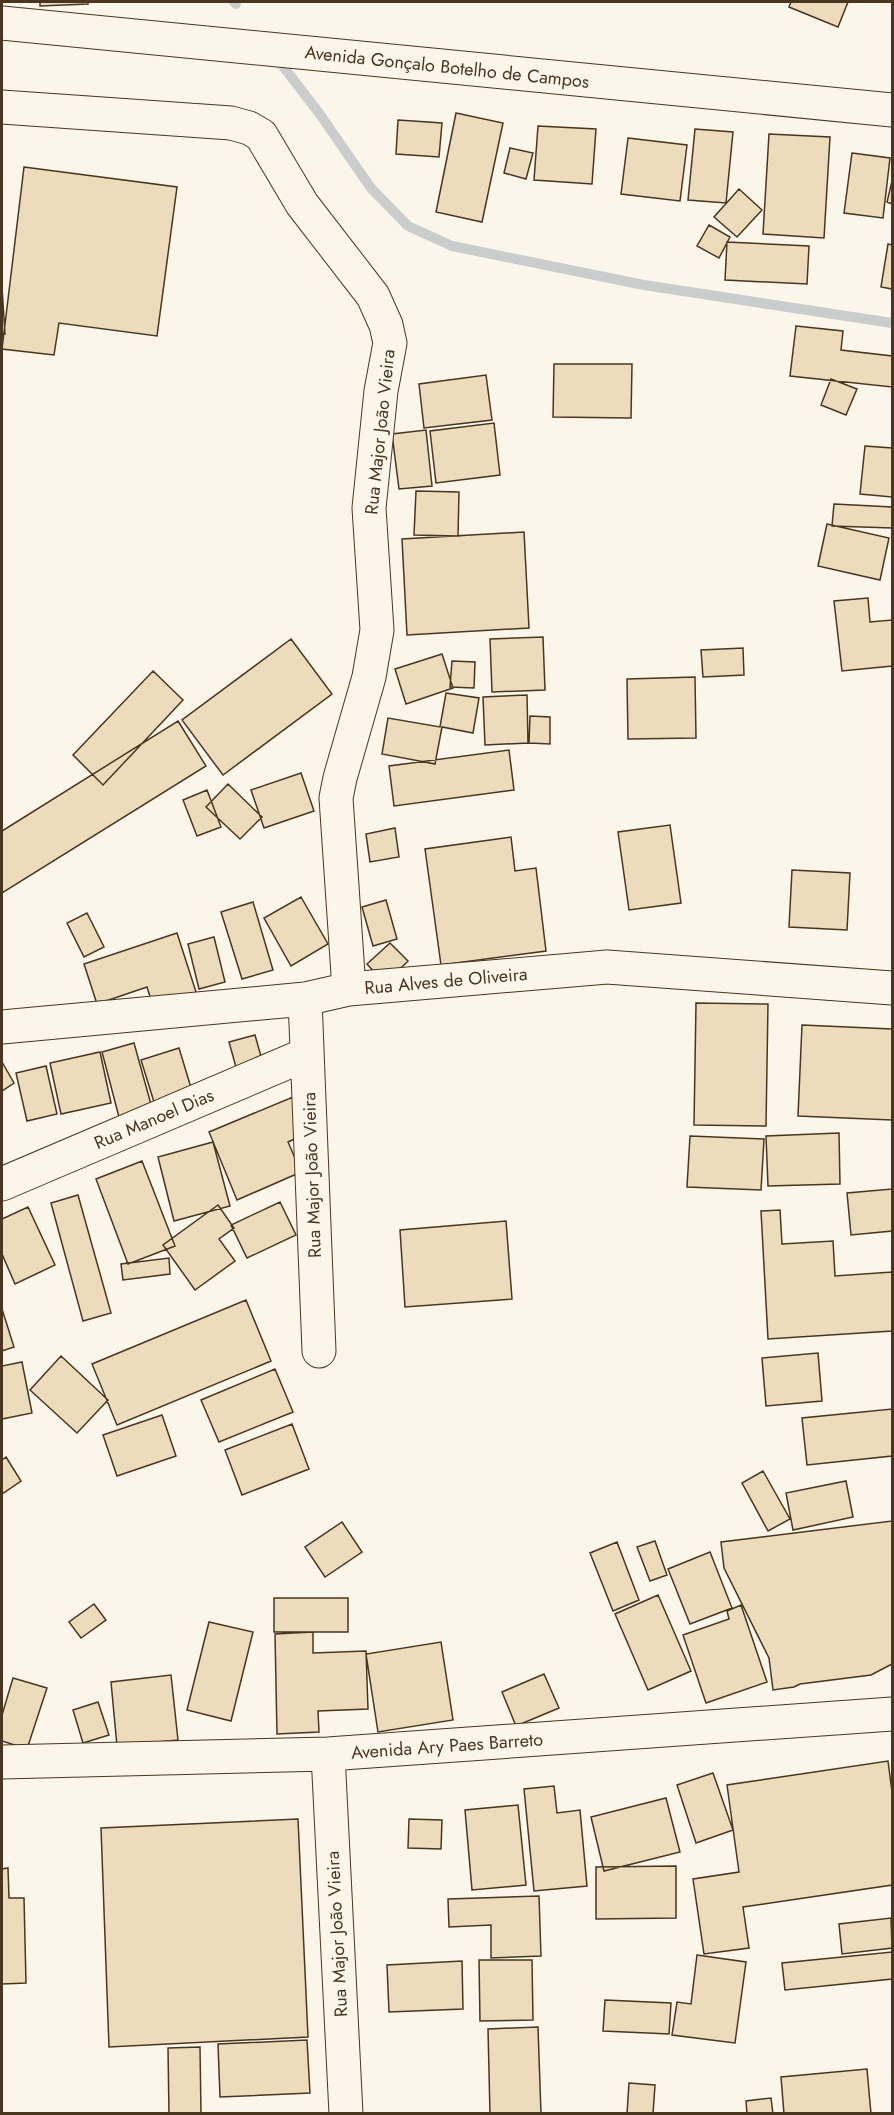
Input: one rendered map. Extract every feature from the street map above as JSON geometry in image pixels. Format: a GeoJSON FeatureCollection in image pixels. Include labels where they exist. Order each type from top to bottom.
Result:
{"type":"FeatureCollection","features":[{"type":"Feature","properties":{"kind":"street","name":"Avenida Gonçalo Botelho de Campos"},"geometry":{"type":"LineString","coordinates":[[2,23],[892,110]]}},
{"type":"Feature","properties":{"kind":"street","name":"Rua Major João Vieira"},"geometry":{"type":"LineString","coordinates":[[2,107],[231,123],[249,128],[261,135],[302,204],[373,296],[386,324],[390,343],[381,391],[369,508],[377,630],[369,676],[336,798],[349,989]]}},
{"type":"Feature","properties":{"kind":"street","name":"Rua Alves de Oliveira"},"geometry":{"type":"LineString","coordinates":[[2,1027],[305,999],[349,989],[607,967],[892,988]]}},
{"type":"Feature","properties":{"kind":"street","name":"Rua Major João Vieira"},"geometry":{"type":"LineString","coordinates":[[305,999],[319,1351]]}},
{"type":"Feature","properties":{"kind":"street","name":"Rua Manoel Dias"},"geometry":{"type":"LineString","coordinates":[[2,1184],[307,1054]]}},
{"type":"Feature","properties":{"kind":"street","name":"Avenida Ary Paes Barreto"},"geometry":{"type":"LineString","coordinates":[[2,1762],[328,1754],[892,1714]]}},
{"type":"Feature","properties":{"kind":"street","name":"Rua Major João Vieira"},"geometry":{"type":"LineString","coordinates":[[328,1754],[346,2114]]}},
{"type":"Feature","properties":{"kind":"building"},"geometry":{"type":"Polygon","coordinates":[[[40,2],[88,2],[88,4],[40,6],[40,2]]]}},
{"type":"Feature","properties":{"kind":"building"},"geometry":{"type":"Polygon","coordinates":[[[791,2],[848,2],[838,27],[789,7],[791,2]]]}},
{"type":"Feature","properties":{"kind":"building"},"geometry":{"type":"Polygon","coordinates":[[[456,113],[503,123],[482,222],[436,212],[456,113]]]}},
{"type":"Feature","properties":{"kind":"building"},"geometry":{"type":"Polygon","coordinates":[[[398,120],[442,123],[439,157],[396,154],[398,120]]]}},
{"type":"Feature","properties":{"kind":"building"},"geometry":{"type":"Polygon","coordinates":[[[538,126],[596,129],[592,184],[534,180],[538,126]]]}},
{"type":"Feature","properties":{"kind":"building"},"geometry":{"type":"Polygon","coordinates":[[[695,129],[733,132],[726,203],[688,200],[695,129]]]}},
{"type":"Feature","properties":{"kind":"building"},"geometry":{"type":"Polygon","coordinates":[[[769,134],[830,137],[824,238],[763,234],[769,134]]]}},
{"type":"Feature","properties":{"kind":"building"},"geometry":{"type":"Polygon","coordinates":[[[628,138],[687,145],[680,201],[621,194],[628,138]]]}},
{"type":"Feature","properties":{"kind":"building"},"geometry":{"type":"Polygon","coordinates":[[[510,148],[533,153],[526,179],[504,173],[510,148]]]}},
{"type":"Feature","properties":{"kind":"building"},"geometry":{"type":"Polygon","coordinates":[[[852,153],[890,158],[883,218],[844,213],[852,153]]]}},
{"type":"Feature","properties":{"kind":"building"},"geometry":{"type":"Polygon","coordinates":[[[24,167],[177,187],[157,336],[59,323],[54,355],[2,349],[24,167]]]}},
{"type":"Feature","properties":{"kind":"building"},"geometry":{"type":"Polygon","coordinates":[[[892,181],[892,204],[887,202],[892,181]]]}},
{"type":"Feature","properties":{"kind":"building"},"geometry":{"type":"Polygon","coordinates":[[[739,189],[762,210],[737,237],[714,217],[739,189]]]}},
{"type":"Feature","properties":{"kind":"building"},"geometry":{"type":"Polygon","coordinates":[[[709,225],[730,237],[719,258],[697,246],[709,225]]]}},
{"type":"Feature","properties":{"kind":"building"},"geometry":{"type":"Polygon","coordinates":[[[727,242],[809,246],[807,284],[725,280],[727,242]]]}},
{"type":"Feature","properties":{"kind":"building"},"geometry":{"type":"Polygon","coordinates":[[[888,244],[892,245],[892,289],[881,287],[888,244]]]}},
{"type":"Feature","properties":{"kind":"building"},"geometry":{"type":"Polygon","coordinates":[[[2,287],[5,334],[2,334],[2,287]]]}},
{"type":"Feature","properties":{"kind":"building"},"geometry":{"type":"Polygon","coordinates":[[[796,326],[843,331],[841,350],[892,356],[892,387],[790,376],[796,326]]]}},
{"type":"Feature","properties":{"kind":"building"},"geometry":{"type":"Polygon","coordinates":[[[554,364],[632,364],[631,418],[553,417],[554,364]]]}},
{"type":"Feature","properties":{"kind":"building"},"geometry":{"type":"Polygon","coordinates":[[[486,375],[492,420],[424,428],[419,384],[486,375]]]}},
{"type":"Feature","properties":{"kind":"building"},"geometry":{"type":"Polygon","coordinates":[[[831,379],[857,389],[846,415],[821,405],[831,379]]]}},
{"type":"Feature","properties":{"kind":"building"},"geometry":{"type":"Polygon","coordinates":[[[494,423],[500,475],[436,483],[430,431],[494,423]]]}},
{"type":"Feature","properties":{"kind":"building"},"geometry":{"type":"Polygon","coordinates":[[[426,430],[432,486],[399,489],[392,434],[426,430]]]}},
{"type":"Feature","properties":{"kind":"building"},"geometry":{"type":"Polygon","coordinates":[[[865,446],[892,448],[892,497],[860,494],[865,446]]]}},
{"type":"Feature","properties":{"kind":"building"},"geometry":{"type":"Polygon","coordinates":[[[416,491],[459,492],[458,536],[414,535],[416,491]]]}},
{"type":"Feature","properties":{"kind":"building"},"geometry":{"type":"Polygon","coordinates":[[[834,504],[892,507],[892,528],[832,526],[834,504]]]}},
{"type":"Feature","properties":{"kind":"building"},"geometry":{"type":"Polygon","coordinates":[[[827,524],[889,538],[880,580],[818,566],[827,524]]]}},
{"type":"Feature","properties":{"kind":"building"},"geometry":{"type":"Polygon","coordinates":[[[524,532],[529,628],[407,635],[402,539],[524,532]]]}},
{"type":"Feature","properties":{"kind":"building"},"geometry":{"type":"Polygon","coordinates":[[[868,598],[870,622],[892,620],[892,666],[842,671],[834,601],[868,598]]]}},
{"type":"Feature","properties":{"kind":"building"},"geometry":{"type":"Polygon","coordinates":[[[543,637],[545,690],[492,692],[490,639],[543,637]]]}},
{"type":"Feature","properties":{"kind":"building"},"geometry":{"type":"Polygon","coordinates":[[[291,639],[332,694],[223,775],[182,720],[291,639]]]}},
{"type":"Feature","properties":{"kind":"building"},"geometry":{"type":"Polygon","coordinates":[[[743,648],[744,675],[703,677],[701,650],[743,648]]]}},
{"type":"Feature","properties":{"kind":"building"},"geometry":{"type":"Polygon","coordinates":[[[442,654],[453,688],[406,704],[395,669],[442,654]]]}},
{"type":"Feature","properties":{"kind":"building"},"geometry":{"type":"Polygon","coordinates":[[[452,661],[475,662],[474,688],[450,687],[452,661]]]}},
{"type":"Feature","properties":{"kind":"building"},"geometry":{"type":"Polygon","coordinates":[[[153,671],[183,700],[103,785],[73,755],[153,671]]]}},
{"type":"Feature","properties":{"kind":"building"},"geometry":{"type":"Polygon","coordinates":[[[695,677],[696,738],[628,739],[627,679],[695,677]]]}},
{"type":"Feature","properties":{"kind":"building"},"geometry":{"type":"Polygon","coordinates":[[[446,693],[479,698],[473,733],[442,727],[435,764],[382,754],[388,718],[440,727],[446,693]]]}},
{"type":"Feature","properties":{"kind":"building"},"geometry":{"type":"Polygon","coordinates":[[[527,695],[528,743],[485,745],[483,697],[527,695]]]}},
{"type":"Feature","properties":{"kind":"building"},"geometry":{"type":"Polygon","coordinates":[[[530,716],[550,717],[550,744],[529,743],[530,716]]]}},
{"type":"Feature","properties":{"kind":"building"},"geometry":{"type":"Polygon","coordinates":[[[178,721],[206,766],[2,893],[2,831],[178,721]]]}},
{"type":"Feature","properties":{"kind":"building"},"geometry":{"type":"Polygon","coordinates":[[[509,750],[514,790],[394,806],[389,766],[509,750]]]}},
{"type":"Feature","properties":{"kind":"building"},"geometry":{"type":"Polygon","coordinates":[[[301,773],[314,811],[264,828],[251,790],[301,773]]]}},
{"type":"Feature","properties":{"kind":"building"},"geometry":{"type":"Polygon","coordinates":[[[228,784],[262,817],[240,839],[206,807],[228,784]]]}},
{"type":"Feature","properties":{"kind":"building"},"geometry":{"type":"Polygon","coordinates":[[[207,790],[221,827],[197,836],[183,800],[207,790]]]}},
{"type":"Feature","properties":{"kind":"building"},"geometry":{"type":"Polygon","coordinates":[[[670,825],[681,903],[629,910],[618,832],[670,825]]]}},
{"type":"Feature","properties":{"kind":"building"},"geometry":{"type":"Polygon","coordinates":[[[395,828],[399,857],[370,862],[366,834],[395,828]]]}},
{"type":"Feature","properties":{"kind":"building"},"geometry":{"type":"Polygon","coordinates":[[[511,837],[515,871],[536,868],[546,951],[441,965],[425,849],[511,837]]]}},
{"type":"Feature","properties":{"kind":"building"},"geometry":{"type":"Polygon","coordinates":[[[792,870],[850,873],[847,930],[789,927],[792,870]]]}},
{"type":"Feature","properties":{"kind":"building"},"geometry":{"type":"Polygon","coordinates":[[[301,897],[328,944],[291,966],[264,918],[301,897]]]}},
{"type":"Feature","properties":{"kind":"building"},"geometry":{"type":"Polygon","coordinates":[[[386,900],[397,939],[373,946],[362,907],[386,900]]]}},
{"type":"Feature","properties":{"kind":"building"},"geometry":{"type":"Polygon","coordinates":[[[253,902],[273,970],[242,979],[221,912],[253,902]]]}},
{"type":"Feature","properties":{"kind":"building"},"geometry":{"type":"Polygon","coordinates":[[[87,913],[104,947],[84,957],[67,923],[87,913]]]}},
{"type":"Feature","properties":{"kind":"building"},"geometry":{"type":"Polygon","coordinates":[[[177,933],[197,995],[154,1009],[147,987],[97,1004],[84,964],[177,933]]]}},
{"type":"Feature","properties":{"kind":"building"},"geometry":{"type":"Polygon","coordinates":[[[214,937],[225,982],[199,989],[188,944],[214,937]]]}},
{"type":"Feature","properties":{"kind":"building"},"geometry":{"type":"Polygon","coordinates":[[[390,943],[408,961],[385,984],[367,964],[390,943]]]}},
{"type":"Feature","properties":{"kind":"building"},"geometry":{"type":"Polygon","coordinates":[[[696,1003],[768,1004],[766,1126],[694,1125],[696,1003]]]}},
{"type":"Feature","properties":{"kind":"building"},"geometry":{"type":"Polygon","coordinates":[[[802,1025],[892,1029],[892,1120],[798,1116],[802,1025]]]}},
{"type":"Feature","properties":{"kind":"building"},"geometry":{"type":"Polygon","coordinates":[[[255,1035],[262,1060],[236,1067],[229,1042],[255,1035]]]}},
{"type":"Feature","properties":{"kind":"building"},"geometry":{"type":"Polygon","coordinates":[[[134,1043],[152,1108],[119,1117],[102,1052],[134,1043]]]}},
{"type":"Feature","properties":{"kind":"building"},"geometry":{"type":"Polygon","coordinates":[[[179,1048],[192,1091],[154,1102],[141,1060],[179,1048]]]}},
{"type":"Feature","properties":{"kind":"building"},"geometry":{"type":"Polygon","coordinates":[[[100,1052],[111,1103],[61,1114],[50,1063],[100,1052]]]}},
{"type":"Feature","properties":{"kind":"building"},"geometry":{"type":"Polygon","coordinates":[[[2,1062],[14,1083],[2,1091],[2,1062]]]}},
{"type":"Feature","properties":{"kind":"building"},"geometry":{"type":"Polygon","coordinates":[[[46,1066],[57,1114],[27,1121],[16,1073],[46,1066]]]}},
{"type":"Feature","properties":{"kind":"building"},"geometry":{"type":"Polygon","coordinates":[[[293,1097],[308,1133],[288,1142],[301,1172],[237,1200],[209,1132],[293,1097]]]}},
{"type":"Feature","properties":{"kind":"building"},"geometry":{"type":"Polygon","coordinates":[[[839,1133],[840,1184],[768,1186],[766,1136],[839,1133]]]}},
{"type":"Feature","properties":{"kind":"building"},"geometry":{"type":"Polygon","coordinates":[[[690,1136],[764,1139],[761,1190],[687,1187],[690,1136]]]}},
{"type":"Feature","properties":{"kind":"building"},"geometry":{"type":"Polygon","coordinates":[[[213,1142],[230,1206],[174,1221],[158,1157],[213,1142]]]}},
{"type":"Feature","properties":{"kind":"building"},"geometry":{"type":"Polygon","coordinates":[[[142,1161],[175,1246],[128,1264],[96,1179],[142,1161]]]}},
{"type":"Feature","properties":{"kind":"building"},"geometry":{"type":"Polygon","coordinates":[[[892,1189],[892,1231],[851,1235],[847,1193],[892,1189]]]}},
{"type":"Feature","properties":{"kind":"building"},"geometry":{"type":"Polygon","coordinates":[[[78,1195],[111,1313],[83,1321],[51,1203],[78,1195]]]}},
{"type":"Feature","properties":{"kind":"building"},"geometry":{"type":"Polygon","coordinates":[[[280,1202],[296,1235],[247,1258],[231,1225],[280,1202]]]}},
{"type":"Feature","properties":{"kind":"building"},"geometry":{"type":"Polygon","coordinates":[[[218,1205],[234,1228],[219,1239],[235,1261],[195,1290],[163,1245],[218,1205]]]}},
{"type":"Feature","properties":{"kind":"building"},"geometry":{"type":"Polygon","coordinates":[[[28,1207],[55,1265],[15,1284],[2,1254],[2,1219],[28,1207]]]}},
{"type":"Feature","properties":{"kind":"building"},"geometry":{"type":"Polygon","coordinates":[[[780,1210],[782,1244],[833,1241],[835,1276],[892,1272],[892,1331],[768,1339],[761,1211],[780,1210]]]}},
{"type":"Feature","properties":{"kind":"building"},"geometry":{"type":"Polygon","coordinates":[[[506,1221],[512,1299],[405,1307],[400,1230],[506,1221]]]}},
{"type":"Feature","properties":{"kind":"building"},"geometry":{"type":"Polygon","coordinates":[[[169,1258],[170,1274],[123,1280],[121,1264],[169,1258]]]}},
{"type":"Feature","properties":{"kind":"building"},"geometry":{"type":"Polygon","coordinates":[[[246,1300],[271,1361],[117,1425],[92,1364],[246,1300]]]}},
{"type":"Feature","properties":{"kind":"building"},"geometry":{"type":"Polygon","coordinates":[[[2,1309],[14,1347],[2,1351],[2,1309]]]}},
{"type":"Feature","properties":{"kind":"building"},"geometry":{"type":"Polygon","coordinates":[[[818,1353],[822,1401],[766,1406],[762,1358],[818,1353]]]}},
{"type":"Feature","properties":{"kind":"building"},"geometry":{"type":"Polygon","coordinates":[[[61,1356],[108,1400],[77,1433],[30,1390],[61,1356]]]}},
{"type":"Feature","properties":{"kind":"building"},"geometry":{"type":"Polygon","coordinates":[[[22,1362],[32,1413],[2,1419],[2,1366],[22,1362]]]}},
{"type":"Feature","properties":{"kind":"building"},"geometry":{"type":"Polygon","coordinates":[[[275,1369],[293,1412],[219,1442],[201,1400],[275,1369]]]}},
{"type":"Feature","properties":{"kind":"building"},"geometry":{"type":"Polygon","coordinates":[[[892,1409],[892,1456],[807,1465],[802,1418],[892,1409]]]}},
{"type":"Feature","properties":{"kind":"building"},"geometry":{"type":"Polygon","coordinates":[[[162,1415],[176,1456],[117,1476],[103,1435],[162,1415]]]}},
{"type":"Feature","properties":{"kind":"building"},"geometry":{"type":"Polygon","coordinates":[[[292,1424],[309,1469],[242,1495],[225,1450],[292,1424]]]}},
{"type":"Feature","properties":{"kind":"building"},"geometry":{"type":"Polygon","coordinates":[[[6,1457],[21,1481],[2,1494],[2,1460],[6,1457]]]}},
{"type":"Feature","properties":{"kind":"building"},"geometry":{"type":"Polygon","coordinates":[[[763,1471],[790,1519],[768,1531],[742,1483],[763,1471]]]}},
{"type":"Feature","properties":{"kind":"building"},"geometry":{"type":"Polygon","coordinates":[[[846,1481],[853,1517],[793,1530],[786,1493],[846,1481]]]}},
{"type":"Feature","properties":{"kind":"building"},"geometry":{"type":"Polygon","coordinates":[[[892,1521],[892,1664],[871,1675],[800,1684],[773,1690],[769,1658],[724,1568],[721,1542],[892,1521]]]}},
{"type":"Feature","properties":{"kind":"building"},"geometry":{"type":"Polygon","coordinates":[[[342,1522],[362,1552],[325,1577],[305,1547],[342,1522]]]}},
{"type":"Feature","properties":{"kind":"building"},"geometry":{"type":"Polygon","coordinates":[[[655,1541],[667,1575],[650,1581],[637,1547],[655,1541]]]}},
{"type":"Feature","properties":{"kind":"building"},"geometry":{"type":"Polygon","coordinates":[[[617,1542],[639,1600],[613,1611],[590,1553],[617,1542]]]}},
{"type":"Feature","properties":{"kind":"building"},"geometry":{"type":"Polygon","coordinates":[[[710,1552],[732,1608],[690,1624],[668,1569],[710,1552]]]}},
{"type":"Feature","properties":{"kind":"building"},"geometry":{"type":"Polygon","coordinates":[[[658,1595],[691,1671],[648,1690],[615,1614],[658,1595]]]}},
{"type":"Feature","properties":{"kind":"building"},"geometry":{"type":"Polygon","coordinates":[[[274,1598],[348,1598],[348,1632],[274,1632],[274,1598]]]}},
{"type":"Feature","properties":{"kind":"building"},"geometry":{"type":"Polygon","coordinates":[[[94,1604],[106,1620],[81,1638],[69,1622],[94,1604]]]}},
{"type":"Feature","properties":{"kind":"building"},"geometry":{"type":"Polygon","coordinates":[[[741,1605],[767,1682],[706,1703],[683,1635],[729,1619],[727,1611],[741,1605]]]}},
{"type":"Feature","properties":{"kind":"building"},"geometry":{"type":"Polygon","coordinates":[[[209,1622],[253,1632],[231,1721],[187,1710],[209,1622]]]}},
{"type":"Feature","properties":{"kind":"building"},"geometry":{"type":"Polygon","coordinates":[[[313,1632],[313,1653],[366,1651],[368,1709],[318,1711],[319,1732],[277,1734],[275,1634],[313,1632]]]}},
{"type":"Feature","properties":{"kind":"building"},"geometry":{"type":"Polygon","coordinates":[[[441,1642],[453,1720],[378,1732],[366,1654],[441,1642]]]}},
{"type":"Feature","properties":{"kind":"building"},"geometry":{"type":"Polygon","coordinates":[[[544,1674],[559,1708],[516,1726],[502,1692],[544,1674]]]}},
{"type":"Feature","properties":{"kind":"building"},"geometry":{"type":"Polygon","coordinates":[[[171,1675],[178,1740],[117,1746],[111,1682],[171,1675]]]}},
{"type":"Feature","properties":{"kind":"building"},"geometry":{"type":"Polygon","coordinates":[[[13,1678],[47,1688],[27,1749],[2,1741],[2,1715],[13,1678]]]}},
{"type":"Feature","properties":{"kind":"building"},"geometry":{"type":"Polygon","coordinates":[[[98,1702],[109,1735],[83,1743],[73,1710],[98,1702]]]}},
{"type":"Feature","properties":{"kind":"building"},"geometry":{"type":"Polygon","coordinates":[[[888,1761],[892,1792],[892,1885],[743,1907],[749,1948],[704,1954],[693,1879],[739,1872],[727,1785],[888,1761]]]}},
{"type":"Feature","properties":{"kind":"building"},"geometry":{"type":"Polygon","coordinates":[[[713,1773],[733,1830],[696,1843],[677,1785],[713,1773]]]}},
{"type":"Feature","properties":{"kind":"building"},"geometry":{"type":"Polygon","coordinates":[[[554,1786],[557,1813],[580,1810],[587,1886],[534,1891],[524,1789],[554,1786]]]}},
{"type":"Feature","properties":{"kind":"building"},"geometry":{"type":"Polygon","coordinates":[[[666,1798],[680,1852],[604,1871],[591,1817],[666,1798]]]}},
{"type":"Feature","properties":{"kind":"building"},"geometry":{"type":"Polygon","coordinates":[[[518,1805],[526,1885],[472,1890],[465,1810],[518,1805]]]}},
{"type":"Feature","properties":{"kind":"building"},"geometry":{"type":"Polygon","coordinates":[[[298,1819],[308,2037],[109,2047],[101,1828],[298,1819]]]}},
{"type":"Feature","properties":{"kind":"building"},"geometry":{"type":"Polygon","coordinates":[[[409,1819],[442,1820],[441,1849],[408,1848],[409,1819]]]}},
{"type":"Feature","properties":{"kind":"building"},"geometry":{"type":"Polygon","coordinates":[[[676,1866],[676,1918],[596,1919],[596,1867],[676,1866]]]}},
{"type":"Feature","properties":{"kind":"building"},"geometry":{"type":"Polygon","coordinates":[[[8,1868],[9,1898],[24,1898],[26,1983],[2,1984],[2,1869],[8,1868]]]}},
{"type":"Feature","properties":{"kind":"building"},"geometry":{"type":"Polygon","coordinates":[[[539,1896],[541,1956],[491,1958],[491,1925],[449,1927],[448,1899],[539,1896]]]}},
{"type":"Feature","properties":{"kind":"building"},"geometry":{"type":"Polygon","coordinates":[[[891,1918],[892,1948],[842,1954],[839,1924],[891,1918]]]}},
{"type":"Feature","properties":{"kind":"building"},"geometry":{"type":"Polygon","coordinates":[[[892,1952],[892,1979],[785,1990],[782,1963],[892,1952]]]}},
{"type":"Feature","properties":{"kind":"building"},"geometry":{"type":"Polygon","coordinates":[[[697,1955],[746,1962],[735,2043],[672,2035],[677,2002],[691,2004],[697,1955]]]}},
{"type":"Feature","properties":{"kind":"building"},"geometry":{"type":"Polygon","coordinates":[[[479,1960],[532,1960],[533,2020],[480,2021],[479,1960]]]}},
{"type":"Feature","properties":{"kind":"building"},"geometry":{"type":"Polygon","coordinates":[[[462,1961],[463,2009],[389,2012],[387,1965],[462,1961]]]}},
{"type":"Feature","properties":{"kind":"building"},"geometry":{"type":"Polygon","coordinates":[[[605,2000],[671,2003],[669,2034],[603,2031],[605,2000]]]}},
{"type":"Feature","properties":{"kind":"building"},"geometry":{"type":"Polygon","coordinates":[[[538,2027],[541,2114],[490,2114],[488,2029],[538,2027]]]}},
{"type":"Feature","properties":{"kind":"building"},"geometry":{"type":"Polygon","coordinates":[[[307,2040],[310,2093],[220,2097],[218,2044],[307,2040]]]}},
{"type":"Feature","properties":{"kind":"building"},"geometry":{"type":"Polygon","coordinates":[[[200,2047],[201,2114],[169,2114],[168,2048],[200,2047]]]}},
{"type":"Feature","properties":{"kind":"building"},"geometry":{"type":"Polygon","coordinates":[[[867,2069],[871,2114],[784,2114],[781,2077],[867,2069]]]}},
{"type":"Feature","properties":{"kind":"building"},"geometry":{"type":"Polygon","coordinates":[[[629,2083],[655,2085],[653,2114],[627,2114],[629,2083]]]}},
{"type":"Feature","properties":{"kind":"building"},"geometry":{"type":"Polygon","coordinates":[[[771,2098],[773,2114],[747,2114],[746,2101],[771,2098]]]}},
{"type":"Feature","properties":{"kind":"waterway"},"geometry":{"type":"LineString","coordinates":[[279,61],[319,113],[371,188],[408,226],[452,246],[644,285],[892,323]]}}]}
